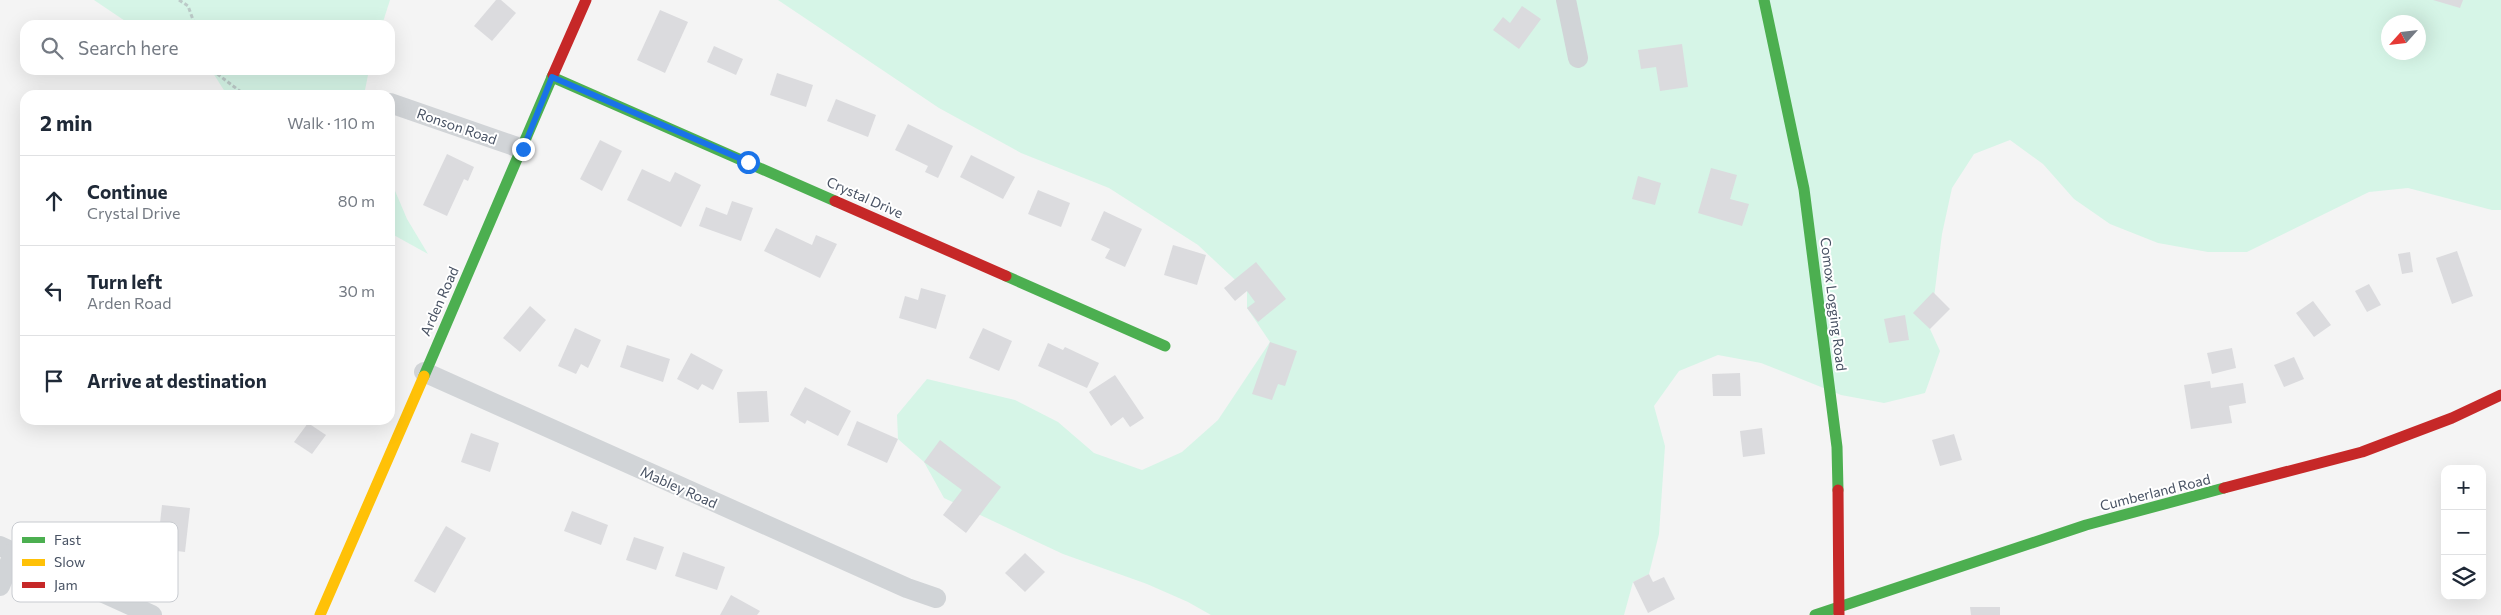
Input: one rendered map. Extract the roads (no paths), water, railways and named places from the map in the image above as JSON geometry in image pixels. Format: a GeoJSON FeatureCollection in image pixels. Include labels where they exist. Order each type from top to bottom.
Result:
{"type":"FeatureCollection","features":[{"type":"Feature","properties":{"kind":"street","name":"Arden Road"},"geometry":{"type":"LineString","coordinates":[[320,615],[586,0]]}},
{"type":"Feature","properties":{"kind":"street"},"geometry":{"type":"LineString","coordinates":[[1566,0],[1578,58]]}},
{"type":"Feature","properties":{"kind":"street","name":"Comox Logging Road"},"geometry":{"type":"LineString","coordinates":[[1764,0],[1804,189],[1837,447],[1839,611]]}},
{"type":"Feature","properties":{"kind":"street","name":"Crystal Drive"},"geometry":{"type":"LineString","coordinates":[[552,77],[1165,346]]}},
{"type":"Feature","properties":{"kind":"street","name":"Ronson Road"},"geometry":{"type":"LineString","coordinates":[[395,105],[523,149]]}},
{"type":"Feature","properties":{"kind":"street","name":"Mabley Road"},"geometry":{"type":"LineString","coordinates":[[424,372],[906,588],[936,598]]}},
{"type":"Feature","properties":{"kind":"street","name":"Cumberland Road"},"geometry":{"type":"LineString","coordinates":[[1815,615],[1839,611],[2086,525],[2362,452],[2452,418],[2501,395]]}},
{"type":"Feature","properties":{"kind":"street"},"geometry":{"type":"LineString","coordinates":[[0,586],[7,549]]}},
{"type":"Feature","properties":{"kind":"street"},"geometry":{"type":"LineString","coordinates":[[123,602],[152,615]]}}]}
